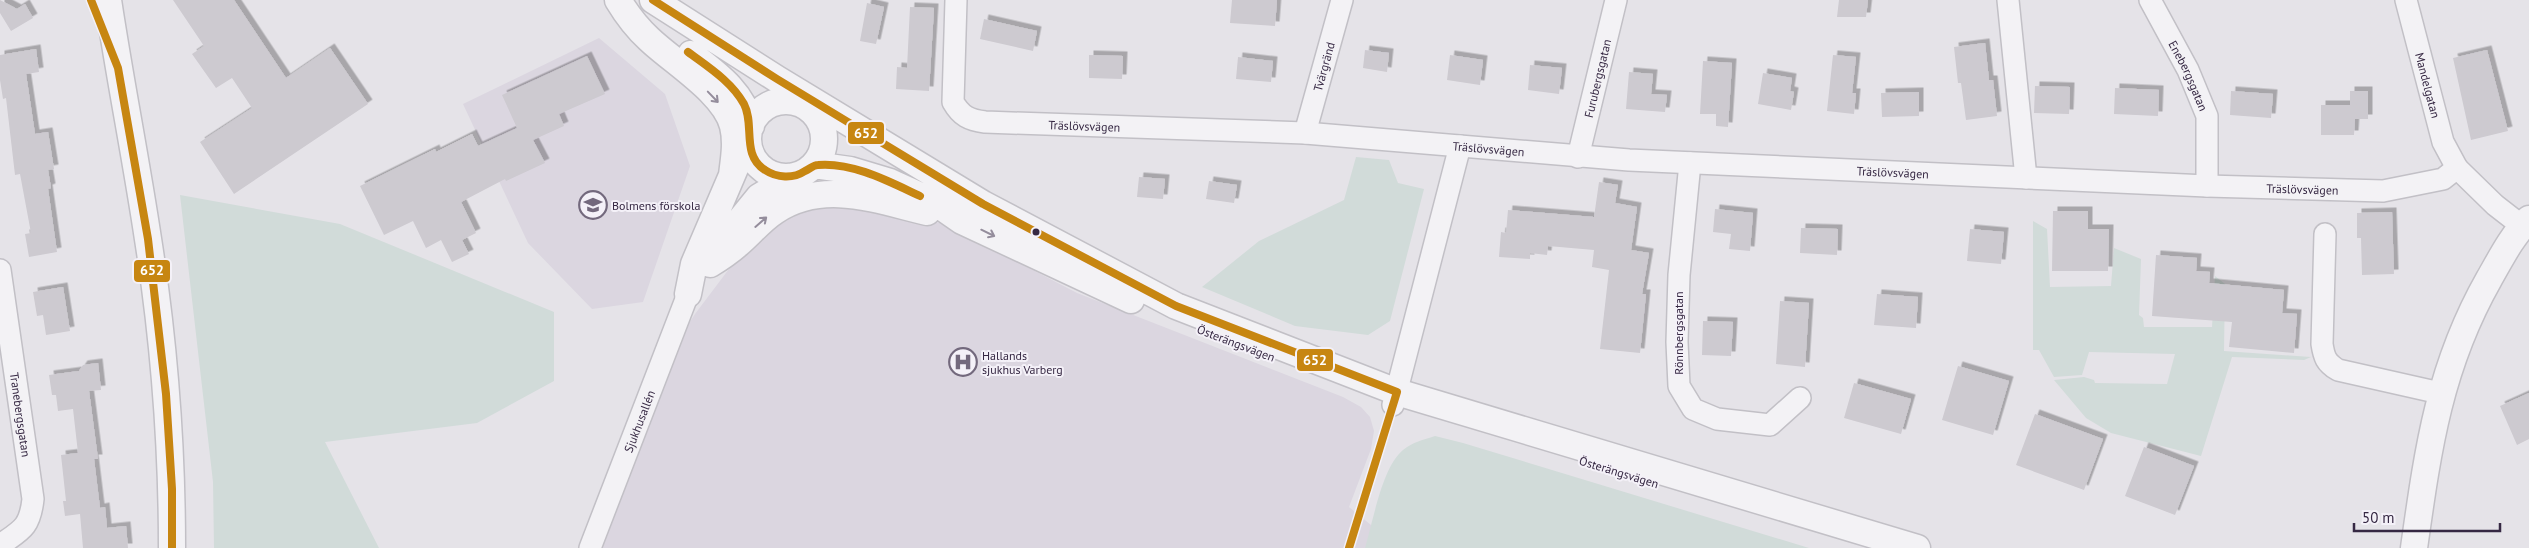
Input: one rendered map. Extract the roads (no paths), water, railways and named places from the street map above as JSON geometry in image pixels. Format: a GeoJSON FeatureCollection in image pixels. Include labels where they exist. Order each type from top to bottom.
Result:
{"type":"FeatureCollection","features":[{"type":"Feature","properties":{"kind":"street"},"geometry":{"type":"LineString","coordinates":[[91,0],[118,68]]}},
{"type":"Feature","properties":{"kind":"street"},"geometry":{"type":"LineString","coordinates":[[108,0],[148,239],[160,330],[172,489],[172,548]]}},
{"type":"Feature","properties":{"kind":"street"},"geometry":{"type":"LineString","coordinates":[[620,0],[725,81],[744,104],[750,132],[752,155],[763,169],[779,176],[804,170]]}},
{"type":"Feature","properties":{"kind":"street"},"geometry":{"type":"LineString","coordinates":[[620,0],[629,18],[649,39],[712,95],[729,115],[735,136],[732,175]]}},
{"type":"Feature","properties":{"kind":"street","name":"Österängsvägen"},"geometry":{"type":"LineString","coordinates":[[653,0],[733,52],[983,204],[1176,306],[1395,398],[1916,548]]}},
{"type":"Feature","properties":{"kind":"street","name":"Träslövsvägen"},"geometry":{"type":"LineString","coordinates":[[956,0],[953,102],[956,108],[970,120],[985,122],[1305,133],[1578,157],[2207,186],[2383,190],[2442,179],[2457,168]]}},
{"type":"Feature","properties":{"kind":"street","name":"Tvärgränd"},"geometry":{"type":"LineString","coordinates":[[1305,133],[1342,0]]}},
{"type":"Feature","properties":{"kind":"street","name":"Furubergsgatan"},"geometry":{"type":"LineString","coordinates":[[1578,157],[1616,0]]}},
{"type":"Feature","properties":{"kind":"street"},"geometry":{"type":"LineString","coordinates":[[2008,0],[2026,178]]}},
{"type":"Feature","properties":{"kind":"street","name":"Enebergsgatan"},"geometry":{"type":"LineString","coordinates":[[2150,0],[2188,70],[2206,116],[2207,186]]}},
{"type":"Feature","properties":{"kind":"street","name":"Mandelgatan"},"geometry":{"type":"LineString","coordinates":[[2406,0],[2443,142],[2457,168]]}},
{"type":"Feature","properties":{"kind":"street","name":"Österängsvägen"},"geometry":{"type":"LineString","coordinates":[[777,79],[808,110],[857,147],[902,172],[983,204]]}},
{"type":"Feature","properties":{"kind":"street"},"geometry":{"type":"LineString","coordinates":[[784,101],[808,110],[824,133],[824,142],[819,158],[804,170],[759,196],[748,207],[726,236],[710,264],[688,294],[694,264],[758,114],[770,105],[784,101]]}},
{"type":"Feature","properties":{"kind":"street"},"geometry":{"type":"LineString","coordinates":[[1395,398],[1460,146]]}},
{"type":"Feature","properties":{"kind":"street","name":"Rönnbergsgatan"},"geometry":{"type":"LineString","coordinates":[[1690,163],[1679,276],[1677,342],[1679,386],[1693,409],[1717,419],[1770,425],[1800,398]]}},
{"type":"Feature","properties":{"kind":"street"},"geometry":{"type":"LineString","coordinates":[[2414,548],[2440,393],[2466,322],[2503,253],[2526,222],[2494,205],[2457,168]]}},
{"type":"Feature","properties":{"kind":"street","name":"Österängsvägen"},"geometry":{"type":"LineString","coordinates":[[804,170],[850,170],[890,182],[936,203],[962,221],[1158,312],[1395,398],[1873,548]]}},
{"type":"Feature","properties":{"kind":"street"},"geometry":{"type":"LineString","coordinates":[[710,264],[739,243],[776,210],[794,200],[811,196],[849,193],[962,221]]}},
{"type":"Feature","properties":{"kind":"street"},"geometry":{"type":"LineString","coordinates":[[2325,234],[2322,344],[2325,358],[2329,365],[2338,370],[2440,393]]}},
{"type":"Feature","properties":{"kind":"street","name":"Tranebergsgatan"},"geometry":{"type":"LineString","coordinates":[[0,270],[33,499],[31,516],[24,528],[0,545]]}},
{"type":"Feature","properties":{"kind":"street","name":"Sjukhusallén"},"geometry":{"type":"LineString","coordinates":[[590,548],[688,294]]}},
{"type":"Feature","properties":{"kind":"place","name":"Bolmens förskola"},"geometry":{"type":"Point","coordinates":[593,205]}},
{"type":"Feature","properties":{"kind":"place","name":"Hallands sjukhus Varberg"},"geometry":{"type":"Point","coordinates":[963,362]}}]}
